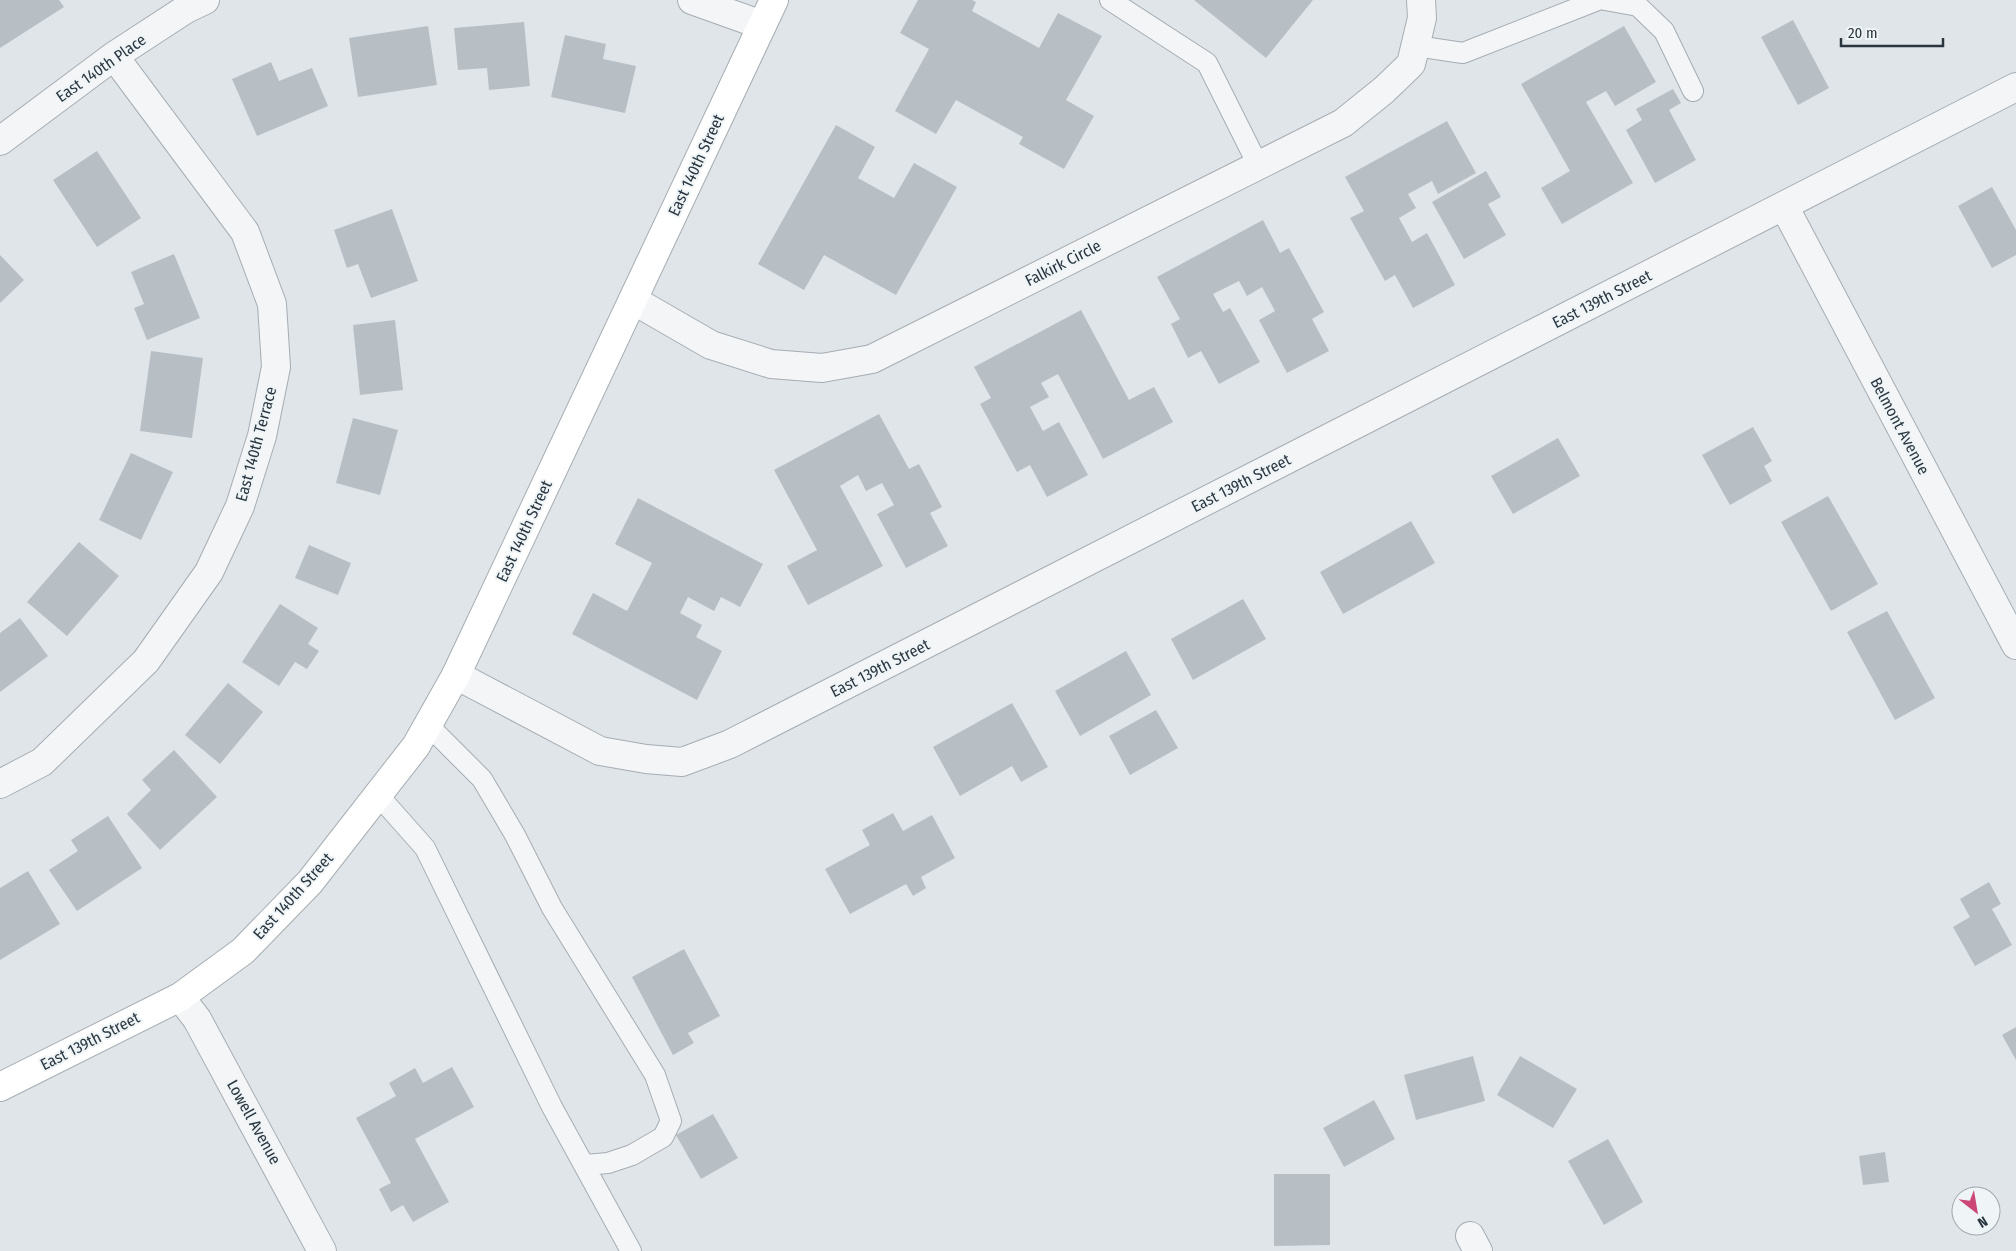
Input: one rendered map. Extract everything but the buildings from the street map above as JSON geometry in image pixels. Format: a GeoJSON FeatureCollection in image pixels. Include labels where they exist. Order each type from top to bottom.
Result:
{"type":"FeatureCollection","features":[{"type":"Feature","properties":{"kind":"street","name":"East 140th Place"},"geometry":{"type":"LineString","coordinates":[[0,141],[114,56],[186,9],[205,0]]}},
{"type":"Feature","properties":{"kind":"street"},"geometry":{"type":"LineString","coordinates":[[692,0],[762,25]]}},
{"type":"Feature","properties":{"kind":"street","name":"East 140th Street"},"geometry":{"type":"LineString","coordinates":[[180,997],[243,951],[304,889],[416,746],[456,675],[774,0]]}},
{"type":"Feature","properties":{"kind":"street","name":"Falkirk Circle"},"geometry":{"type":"LineString","coordinates":[[633,300],[710,345],[772,364],[822,368],[872,359],[1343,123],[1384,90],[1412,64],[1422,18],[1421,0]]}},
{"type":"Feature","properties":{"kind":"street","name":"East 140th Terrace"},"geometry":{"type":"LineString","coordinates":[[0,784],[42,762],[146,661],[209,572],[240,506],[262,436],[276,367],[272,304],[244,232],[114,56]]}},
{"type":"Feature","properties":{"kind":"street","name":"East 139th Street"},"geometry":{"type":"LineString","coordinates":[[456,675],[600,751],[646,759],[682,762],[730,744],[2016,87]]}},
{"type":"Feature","properties":{"kind":"street","name":"Belmont Avenue"},"geometry":{"type":"LineString","coordinates":[[1784,206],[2016,645]]}},
{"type":"Feature","properties":{"kind":"street","name":"East 139th Street"},"geometry":{"type":"LineString","coordinates":[[0,1087],[180,997]]}},
{"type":"Feature","properties":{"kind":"street","name":"Lowell Avenue"},"geometry":{"type":"LineString","coordinates":[[180,997],[197,1019],[322,1251]]}},
{"type":"Feature","properties":{"kind":"lane"},"geometry":{"type":"LineString","coordinates":[[1110,0],[1207,63],[1258,165]]}},
{"type":"Feature","properties":{"kind":"lane"},"geometry":{"type":"LineString","coordinates":[[1416,46],[1463,52],[1598,0]]}},
{"type":"Feature","properties":{"kind":"lane"},"geometry":{"type":"LineString","coordinates":[[1605,0],[1638,6],[1664,31],[1693,91]]}},
{"type":"Feature","properties":{"kind":"lane"},"geometry":{"type":"LineString","coordinates":[[428,725],[482,779],[515,835],[552,908],[656,1074],[671,1122],[663,1137],[632,1155],[608,1163],[585,1165]]}},
{"type":"Feature","properties":{"kind":"lane"},"geometry":{"type":"LineString","coordinates":[[378,795],[425,848],[522,1046],[631,1251]]}}]}
